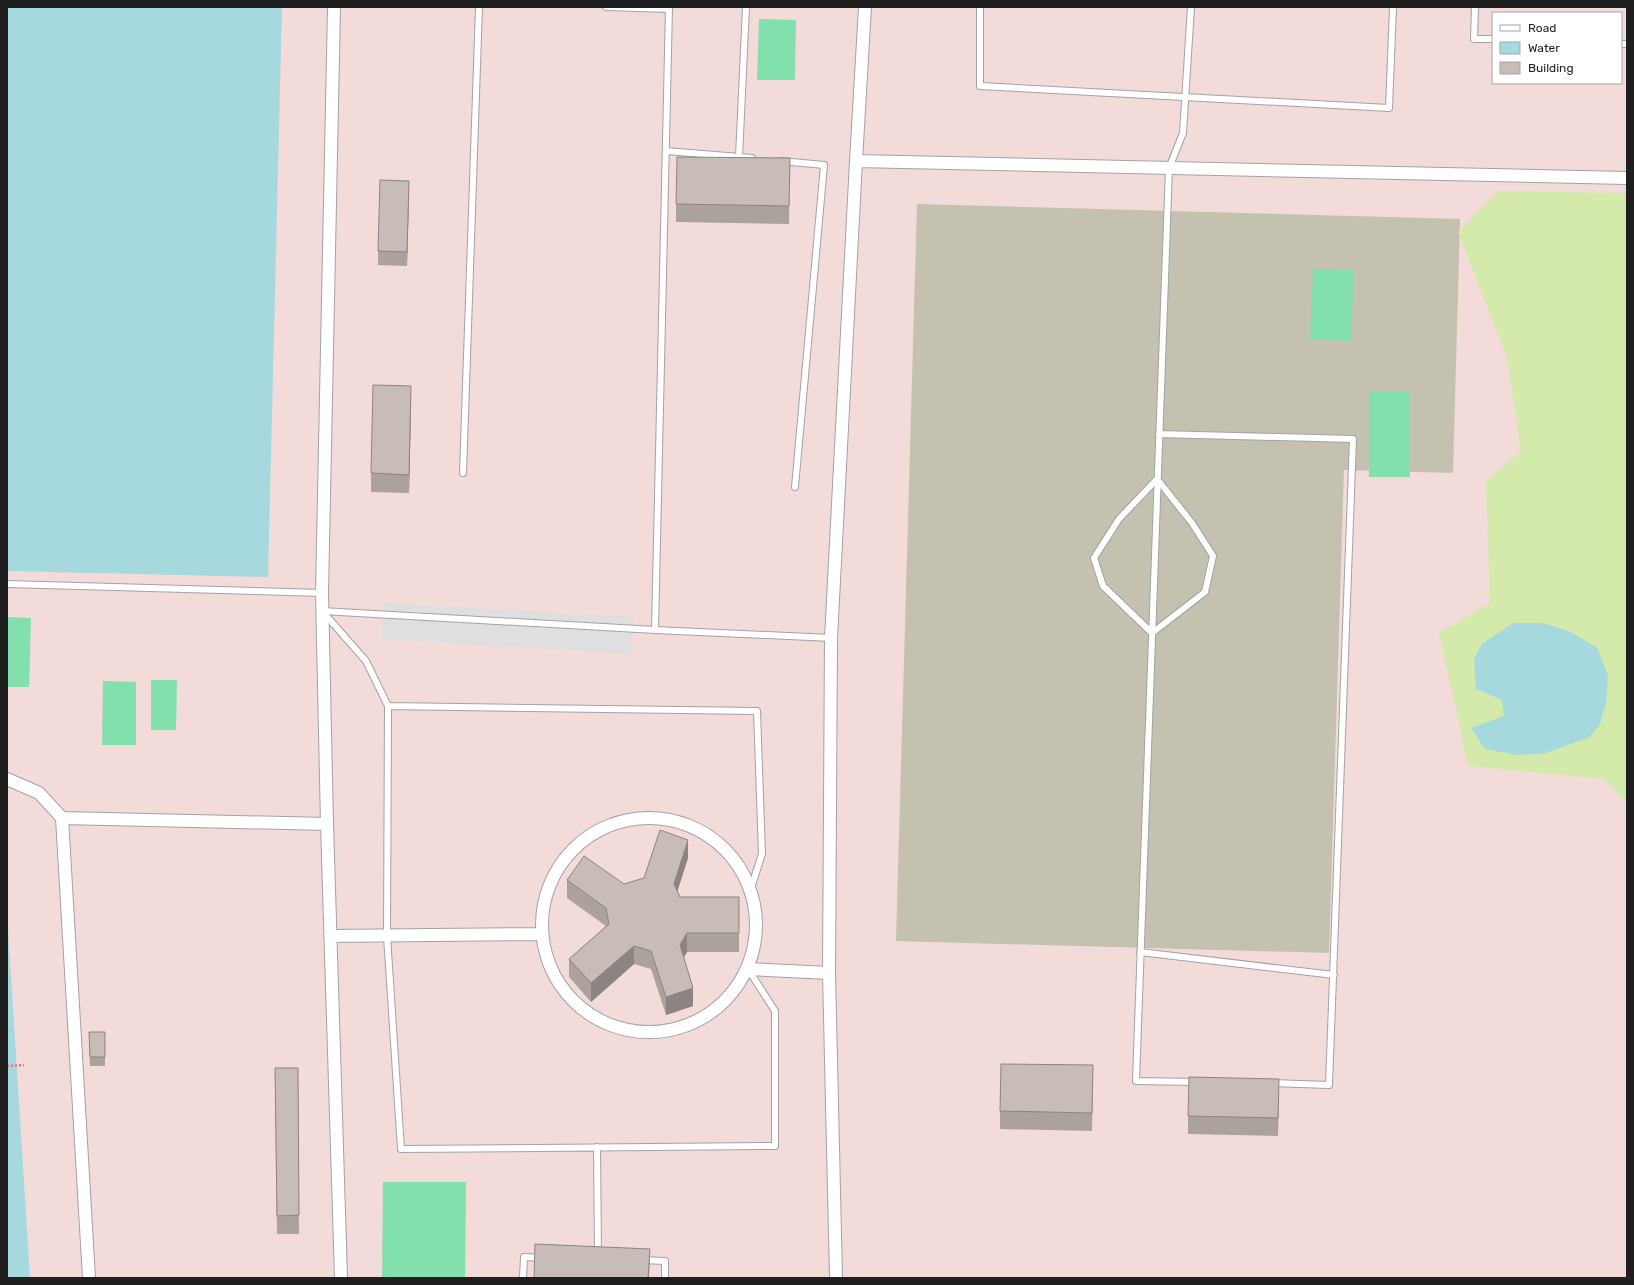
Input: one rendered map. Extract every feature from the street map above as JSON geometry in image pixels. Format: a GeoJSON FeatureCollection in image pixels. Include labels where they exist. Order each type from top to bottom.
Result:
{"type":"FeatureCollection","features":[{"type":"Feature","properties":{"kind":"street"},"geometry":{"type":"LineString","coordinates":[[334,7],[322,611],[330,936],[341,1278]]}},
{"type":"Feature","properties":{"kind":"street"},"geometry":{"type":"LineString","coordinates":[[836,1278],[829,973],[831,638],[865,7]]}},
{"type":"Feature","properties":{"kind":"street"},"geometry":{"type":"LineString","coordinates":[[856,161],[1627,178]]}},
{"type":"Feature","properties":{"kind":"street"},"geometry":{"type":"LineString","coordinates":[[7,779],[39,794],[62,818],[89,1278]]}},
{"type":"Feature","properties":{"kind":"street"},"geometry":{"type":"LineString","coordinates":[[62,818],[327,824]]}},
{"type":"Feature","properties":{"kind":"street"},"geometry":{"type":"LineString","coordinates":[[652,818],[677,821],[701,831],[722,846],[731,855],[739,865],[751,888],[757,915],[757,922],[756,943],[748,969],[737,988],[722,1004],[705,1017],[685,1026],[664,1032],[642,1032],[620,1029],[600,1021],[582,1009],[566,994],[554,976],[546,956],[542,934],[542,909],[549,884],[562,862],[580,843],[601,829],[626,820],[652,818]]}},
{"type":"Feature","properties":{"kind":"street"},"geometry":{"type":"LineString","coordinates":[[330,936],[542,934]]}},
{"type":"Feature","properties":{"kind":"street"},"geometry":{"type":"LineString","coordinates":[[748,969],[829,973]]}},
{"type":"Feature","properties":{"kind":"lane"},"geometry":{"type":"LineString","coordinates":[[463,473],[479,7]]}},
{"type":"Feature","properties":{"kind":"lane"},"geometry":{"type":"LineString","coordinates":[[606,7],[669,8],[655,630]]}},
{"type":"Feature","properties":{"kind":"lane"},"geometry":{"type":"LineString","coordinates":[[739,157],[746,7]]}},
{"type":"Feature","properties":{"kind":"lane"},"geometry":{"type":"LineString","coordinates":[[980,7],[980,86],[1388,108],[1393,7]]}},
{"type":"Feature","properties":{"kind":"lane"},"geometry":{"type":"LineString","coordinates":[[1191,7],[1183,133],[1169,168],[1136,1081],[1206,1082]]}},
{"type":"Feature","properties":{"kind":"lane"},"geometry":{"type":"LineString","coordinates":[[1475,7],[1474,39],[1492,39]]}},
{"type":"Feature","properties":{"kind":"lane"},"geometry":{"type":"LineString","coordinates":[[666,150],[762,159]]}},
{"type":"Feature","properties":{"kind":"lane"},"geometry":{"type":"LineString","coordinates":[[778,160],[824,165],[795,487]]}},
{"type":"Feature","properties":{"kind":"lane"},"geometry":{"type":"LineString","coordinates":[[1159,434],[1353,438],[1330,1085],[1268,1083]]}},
{"type":"Feature","properties":{"kind":"lane"},"geometry":{"type":"LineString","coordinates":[[1152,633],[1103,586],[1094,558],[1119,519],[1157,479]]}},
{"type":"Feature","properties":{"kind":"lane"},"geometry":{"type":"LineString","coordinates":[[1152,633],[1205,592],[1212,556],[1192,523],[1157,479]]}},
{"type":"Feature","properties":{"kind":"lane"},"geometry":{"type":"LineString","coordinates":[[7,584],[322,593]]}},
{"type":"Feature","properties":{"kind":"lane"},"geometry":{"type":"LineString","coordinates":[[322,611],[655,630],[831,638]]}},
{"type":"Feature","properties":{"kind":"lane"},"geometry":{"type":"LineString","coordinates":[[322,611],[366,661],[388,706],[387,936],[401,1149],[775,1146],[775,1011],[748,969]]}},
{"type":"Feature","properties":{"kind":"lane"},"geometry":{"type":"LineString","coordinates":[[388,706],[757,711],[762,854],[751,888]]}},
{"type":"Feature","properties":{"kind":"lane"},"geometry":{"type":"LineString","coordinates":[[1140,952],[1334,975]]}},
{"type":"Feature","properties":{"kind":"lane"},"geometry":{"type":"LineString","coordinates":[[597,1148],[598,1259]]}},
{"type":"Feature","properties":{"kind":"lane"},"geometry":{"type":"LineString","coordinates":[[523,1278],[524,1257],[546,1258]]}},
{"type":"Feature","properties":{"kind":"lane"},"geometry":{"type":"LineString","coordinates":[[591,1259],[605,1259]]}},
{"type":"Feature","properties":{"kind":"lane"},"geometry":{"type":"LineString","coordinates":[[635,1260],[665,1261],[665,1278]]}},
{"type":"Feature","properties":{"kind":"path"},"geometry":{"type":"LineString","coordinates":[[7,1066],[24,1065]]}},
{"type":"Feature","properties":{"kind":"shaded area"},"geometry":{"type":"Polygon","coordinates":[[[7,7],[1627,7],[1627,1278],[7,1278],[7,7]]]}},
{"type":"Feature","properties":{"kind":"shaded area"},"geometry":{"type":"Polygon","coordinates":[[[917,204],[1460,219],[1453,473],[1344,470],[1329,953],[896,941],[917,204]]]}},
{"type":"Feature","properties":{"kind":"shaded area"},"geometry":{"type":"Polygon","coordinates":[[[384,603],[633,617],[631,654],[382,639],[384,603]]]}},
{"type":"Feature","properties":{"kind":"green space"},"geometry":{"type":"Polygon","coordinates":[[[759,19],[796,20],[795,80],[757,80],[759,19]]]}},
{"type":"Feature","properties":{"kind":"green space"},"geometry":{"type":"Polygon","coordinates":[[[1498,191],[1627,193],[1627,803],[1603,779],[1468,766],[1439,633],[1490,603],[1486,482],[1521,451],[1507,358],[1458,232],[1498,191]]]}},
{"type":"Feature","properties":{"kind":"green space"},"geometry":{"type":"Polygon","coordinates":[[[1313,269],[1354,270],[1351,341],[1310,339],[1313,269]]]}},
{"type":"Feature","properties":{"kind":"green space"},"geometry":{"type":"Polygon","coordinates":[[[1369,392],[1410,392],[1410,477],[1369,477],[1369,392]]]}},
{"type":"Feature","properties":{"kind":"green space"},"geometry":{"type":"Polygon","coordinates":[[[7,617],[31,618],[29,687],[7,687],[7,617]]]}},
{"type":"Feature","properties":{"kind":"green space"},"geometry":{"type":"Polygon","coordinates":[[[151,680],[177,680],[176,730],[151,730],[151,680]]]}},
{"type":"Feature","properties":{"kind":"green space"},"geometry":{"type":"Polygon","coordinates":[[[103,681],[136,682],[136,745],[102,745],[103,681]]]}},
{"type":"Feature","properties":{"kind":"green space"},"geometry":{"type":"Polygon","coordinates":[[[383,1182],[466,1182],[465,1278],[382,1278],[383,1182]]]}},
{"type":"Feature","properties":{"kind":"water"},"geometry":{"type":"Polygon","coordinates":[[[7,7],[282,7],[268,577],[7,571],[7,7]]]}},
{"type":"Feature","properties":{"kind":"water"},"geometry":{"type":"Polygon","coordinates":[[[1513,623],[1543,623],[1571,632],[1597,648],[1608,675],[1606,704],[1600,724],[1590,737],[1546,753],[1517,755],[1485,749],[1471,728],[1504,716],[1502,700],[1476,689],[1474,659],[1482,644],[1513,623]]]}},
{"type":"Feature","properties":{"kind":"water"},"geometry":{"type":"Polygon","coordinates":[[[7,912],[30,1278],[7,1278],[7,912]]]}},
{"type":"Feature","properties":{"kind":"building"},"geometry":{"type":"Polygon","coordinates":[[[677,157],[790,158],[789,206],[676,204],[677,157]]]}},
{"type":"Feature","properties":{"kind":"building"},"geometry":{"type":"Polygon","coordinates":[[[380,180],[409,181],[407,252],[378,251],[380,180]]]}},
{"type":"Feature","properties":{"kind":"building"},"geometry":{"type":"Polygon","coordinates":[[[373,385],[411,386],[409,475],[371,473],[373,385]]]}},
{"type":"Feature","properties":{"kind":"building"},"geometry":{"type":"Polygon","coordinates":[[[660,830],[688,840],[674,884],[680,897],[739,897],[739,933],[687,933],[680,945],[693,988],[666,997],[651,951],[634,946],[591,983],[569,959],[609,924],[606,908],[567,880],[584,856],[624,884],[644,878],[660,830]]]}},
{"type":"Feature","properties":{"kind":"building"},"geometry":{"type":"Polygon","coordinates":[[[89,1032],[105,1032],[105,1057],[90,1057],[89,1032]]]}},
{"type":"Feature","properties":{"kind":"building"},"geometry":{"type":"Polygon","coordinates":[[[1001,1064],[1093,1065],[1092,1113],[1000,1111],[1001,1064]]]}},
{"type":"Feature","properties":{"kind":"building"},"geometry":{"type":"Polygon","coordinates":[[[275,1068],[298,1068],[299,1215],[277,1216],[275,1068]]]}},
{"type":"Feature","properties":{"kind":"building"},"geometry":{"type":"Polygon","coordinates":[[[1189,1077],[1279,1079],[1278,1118],[1188,1116],[1189,1077]]]}},
{"type":"Feature","properties":{"kind":"building"},"geometry":{"type":"Polygon","coordinates":[[[535,1244],[650,1249],[648,1278],[534,1278],[535,1244]]]}}]}
